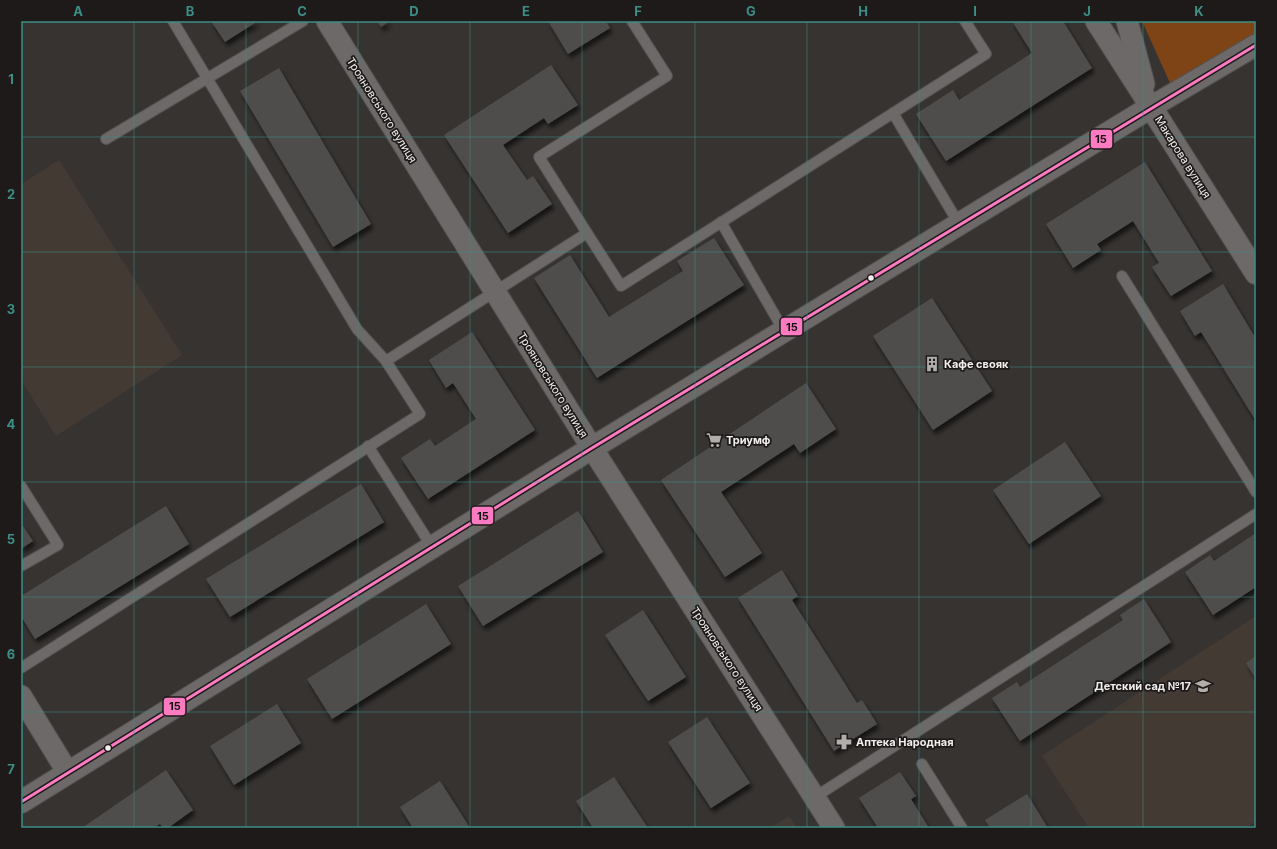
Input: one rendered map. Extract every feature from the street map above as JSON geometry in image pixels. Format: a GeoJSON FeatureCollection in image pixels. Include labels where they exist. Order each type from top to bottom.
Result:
{"type":"FeatureCollection","features":[{"type":"Feature","properties":{"kind":"street","name":"Трояновського вулиця"},"geometry":{"type":"LineString","coordinates":[[327,21],[592,448],[834,828]]}},
{"type":"Feature","properties":{"kind":"street","name":"Макарова вулиця"},"geometry":{"type":"LineString","coordinates":[[1096,21],[1256,273]]}},
{"type":"Feature","properties":{"kind":"street"},"geometry":{"type":"LineString","coordinates":[[1127,21],[1151,108]]}},
{"type":"Feature","properties":{"kind":"street"},"geometry":{"type":"LineString","coordinates":[[21,802],[592,448],[1256,45]]}},
{"type":"Feature","properties":{"kind":"street"},"geometry":{"type":"LineString","coordinates":[[21,696],[68,773]]}},
{"type":"Feature","properties":{"kind":"lane"},"geometry":{"type":"LineString","coordinates":[[21,668],[420,414],[386,361],[357,329],[173,21]]}},
{"type":"Feature","properties":{"kind":"lane"},"geometry":{"type":"LineString","coordinates":[[106,140],[303,21]]}},
{"type":"Feature","properties":{"kind":"lane"},"geometry":{"type":"LineString","coordinates":[[632,21],[667,76],[539,157],[620,286],[986,54],[965,21]]}},
{"type":"Feature","properties":{"kind":"lane"},"geometry":{"type":"LineString","coordinates":[[893,113],[959,224]]}},
{"type":"Feature","properties":{"kind":"lane"},"geometry":{"type":"LineString","coordinates":[[721,222],[784,331]]}},
{"type":"Feature","properties":{"kind":"lane"},"geometry":{"type":"LineString","coordinates":[[386,361],[587,233]]}},
{"type":"Feature","properties":{"kind":"lane"},"geometry":{"type":"LineString","coordinates":[[1122,276],[1256,492]]}},
{"type":"Feature","properties":{"kind":"lane"},"geometry":{"type":"LineString","coordinates":[[368,446],[432,547]]}},
{"type":"Feature","properties":{"kind":"lane"},"geometry":{"type":"LineString","coordinates":[[21,486],[58,545],[21,566]]}},
{"type":"Feature","properties":{"kind":"lane"},"geometry":{"type":"LineString","coordinates":[[815,797],[1256,514]]}},
{"type":"Feature","properties":{"kind":"lane"},"geometry":{"type":"LineString","coordinates":[[922,764],[962,828]]}},
{"type":"Feature","properties":{"kind":"shaded area"},"geometry":{"type":"Polygon","coordinates":[[[1142,21],[1256,21],[1256,35],[1170,83],[1142,21]]]}},
{"type":"Feature","properties":{"kind":"shaded area"},"geometry":{"type":"Polygon","coordinates":[[[59,160],[182,355],[56,436],[21,380],[21,184],[59,160]]]}},
{"type":"Feature","properties":{"kind":"shaded area","name":"Детский сад №17"},"geometry":{"type":"Polygon","coordinates":[[[1256,616],[1256,821],[1246,828],[1089,828],[1042,756],[1256,616]]]}},
{"type":"Feature","properties":{"kind":"shaded area"},"geometry":{"type":"Polygon","coordinates":[[[789,816],[797,828],[770,828],[789,816]]]}},
{"type":"Feature","properties":{"kind":"building"},"geometry":{"type":"Polygon","coordinates":[[[211,21],[258,21],[225,42],[211,21]]]}},
{"type":"Feature","properties":{"kind":"building"},"geometry":{"type":"Polygon","coordinates":[[[377,21],[390,21],[381,27],[377,21]]]}},
{"type":"Feature","properties":{"kind":"building"},"geometry":{"type":"Polygon","coordinates":[[[548,21],[606,21],[610,28],[568,54],[548,21]]]}},
{"type":"Feature","properties":{"kind":"building"},"geometry":{"type":"Polygon","coordinates":[[[1012,21],[1063,21],[1092,68],[946,161],[916,114],[953,90],[959,100],[1032,53],[1012,21]]]}},
{"type":"Feature","properties":{"kind":"building"},"geometry":{"type":"Polygon","coordinates":[[[551,65],[578,105],[548,124],[544,118],[503,145],[527,180],[533,176],[552,204],[508,233],[444,135],[551,65]]]}},
{"type":"Feature","properties":{"kind":"building"},"geometry":{"type":"Polygon","coordinates":[[[279,68],[371,224],[333,247],[240,91],[279,68]]]}},
{"type":"Feature","properties":{"kind":"building"},"geometry":{"type":"Polygon","coordinates":[[[1145,162],[1212,271],[1171,296],[1152,267],[1159,263],[1133,221],[1097,244],[1101,250],[1073,268],[1046,224],[1145,162]]]}},
{"type":"Feature","properties":{"kind":"building"},"geometry":{"type":"Polygon","coordinates":[[[714,238],[744,285],[597,378],[534,278],[570,255],[609,317],[683,271],[677,261],[714,238]]]}},
{"type":"Feature","properties":{"kind":"building"},"geometry":{"type":"Polygon","coordinates":[[[1223,284],[1256,339],[1256,421],[1201,332],[1195,336],[1180,311],[1223,284]]]}},
{"type":"Feature","properties":{"kind":"building","name":"Кафе свояк"},"geometry":{"type":"Polygon","coordinates":[[[932,298],[992,391],[933,430],[873,336],[932,298]]]}},
{"type":"Feature","properties":{"kind":"building"},"geometry":{"type":"Polygon","coordinates":[[[472,332],[535,430],[428,499],[401,458],[430,439],[435,446],[476,419],[453,383],[446,388],[429,360],[472,332]]]}},
{"type":"Feature","properties":{"kind":"building"},"geometry":{"type":"Polygon","coordinates":[[[806,383],[836,429],[800,453],[794,444],[721,492],[762,553],[725,577],[661,480],[806,383]]]}},
{"type":"Feature","properties":{"kind":"building"},"geometry":{"type":"Polygon","coordinates":[[[1065,442],[1101,496],[1029,544],[993,490],[1065,442]]]}},
{"type":"Feature","properties":{"kind":"building"},"geometry":{"type":"Polygon","coordinates":[[[361,484],[384,522],[230,617],[206,579],[361,484]]]}},
{"type":"Feature","properties":{"kind":"building"},"geometry":{"type":"Polygon","coordinates":[[[166,506],[189,544],[35,639],[21,616],[21,596],[166,506]]]}},
{"type":"Feature","properties":{"kind":"building"},"geometry":{"type":"Polygon","coordinates":[[[578,511],[603,552],[483,626],[458,586],[578,511]]]}},
{"type":"Feature","properties":{"kind":"building"},"geometry":{"type":"Polygon","coordinates":[[[21,523],[33,541],[21,549],[21,523]]]}},
{"type":"Feature","properties":{"kind":"building"},"geometry":{"type":"Polygon","coordinates":[[[1256,533],[1256,587],[1213,615],[1185,572],[1210,555],[1214,561],[1256,533]]]}},
{"type":"Feature","properties":{"kind":"building"},"geometry":{"type":"Polygon","coordinates":[[[782,570],[798,596],[792,600],[857,703],[862,700],[877,724],[834,751],[738,598],[782,570]]]}},
{"type":"Feature","properties":{"kind":"building"},"geometry":{"type":"Polygon","coordinates":[[[1144,599],[1171,642],[1020,741],[992,698],[1017,682],[1020,687],[1123,620],[1120,615],[1144,599]]]}},
{"type":"Feature","properties":{"kind":"building"},"geometry":{"type":"Polygon","coordinates":[[[426,604],[451,644],[332,719],[307,679],[426,604]]]}},
{"type":"Feature","properties":{"kind":"building"},"geometry":{"type":"Polygon","coordinates":[[[643,610],[686,677],[648,701],[605,635],[643,610]]]}},
{"type":"Feature","properties":{"kind":"building"},"geometry":{"type":"Polygon","coordinates":[[[1256,656],[1256,679],[1246,663],[1256,656]]]}},
{"type":"Feature","properties":{"kind":"building"},"geometry":{"type":"Polygon","coordinates":[[[277,704],[301,743],[234,785],[210,746],[277,704]]]}},
{"type":"Feature","properties":{"kind":"building"},"geometry":{"type":"Polygon","coordinates":[[[707,717],[750,783],[711,808],[668,742],[707,717]]]}},
{"type":"Feature","properties":{"kind":"building"},"geometry":{"type":"Polygon","coordinates":[[[166,770],[193,810],[168,828],[163,828],[160,824],[154,828],[82,828],[166,770]]]}},
{"type":"Feature","properties":{"kind":"building"},"geometry":{"type":"Polygon","coordinates":[[[900,772],[916,796],[911,799],[929,828],[878,828],[859,798],[900,772]]]}},
{"type":"Feature","properties":{"kind":"building"},"geometry":{"type":"Polygon","coordinates":[[[614,777],[648,828],[593,828],[576,801],[614,777]]]}},
{"type":"Feature","properties":{"kind":"building"},"geometry":{"type":"Polygon","coordinates":[[[440,781],[470,828],[413,828],[400,807],[440,781]]]}},
{"type":"Feature","properties":{"kind":"building"},"geometry":{"type":"Polygon","coordinates":[[[1027,794],[1048,828],[990,828],[985,820],[1027,794]]]}},
{"type":"Feature","properties":{"kind":"transit line","name":"15"},"geometry":{"type":"LineString","coordinates":[[21,802],[592,448],[1256,45]]}},
{"type":"Feature","properties":{"kind":"place","name":"Кафе свояк"},"geometry":{"type":"Point","coordinates":[932,364]}},
{"type":"Feature","properties":{"kind":"place","name":"Триумф"},"geometry":{"type":"Point","coordinates":[714,440]}},
{"type":"Feature","properties":{"kind":"place","name":"Детский сад №17"},"geometry":{"type":"Point","coordinates":[1203,686]}},
{"type":"Feature","properties":{"kind":"place","name":"Аптека Народная"},"geometry":{"type":"Point","coordinates":[844,742]}}]}
